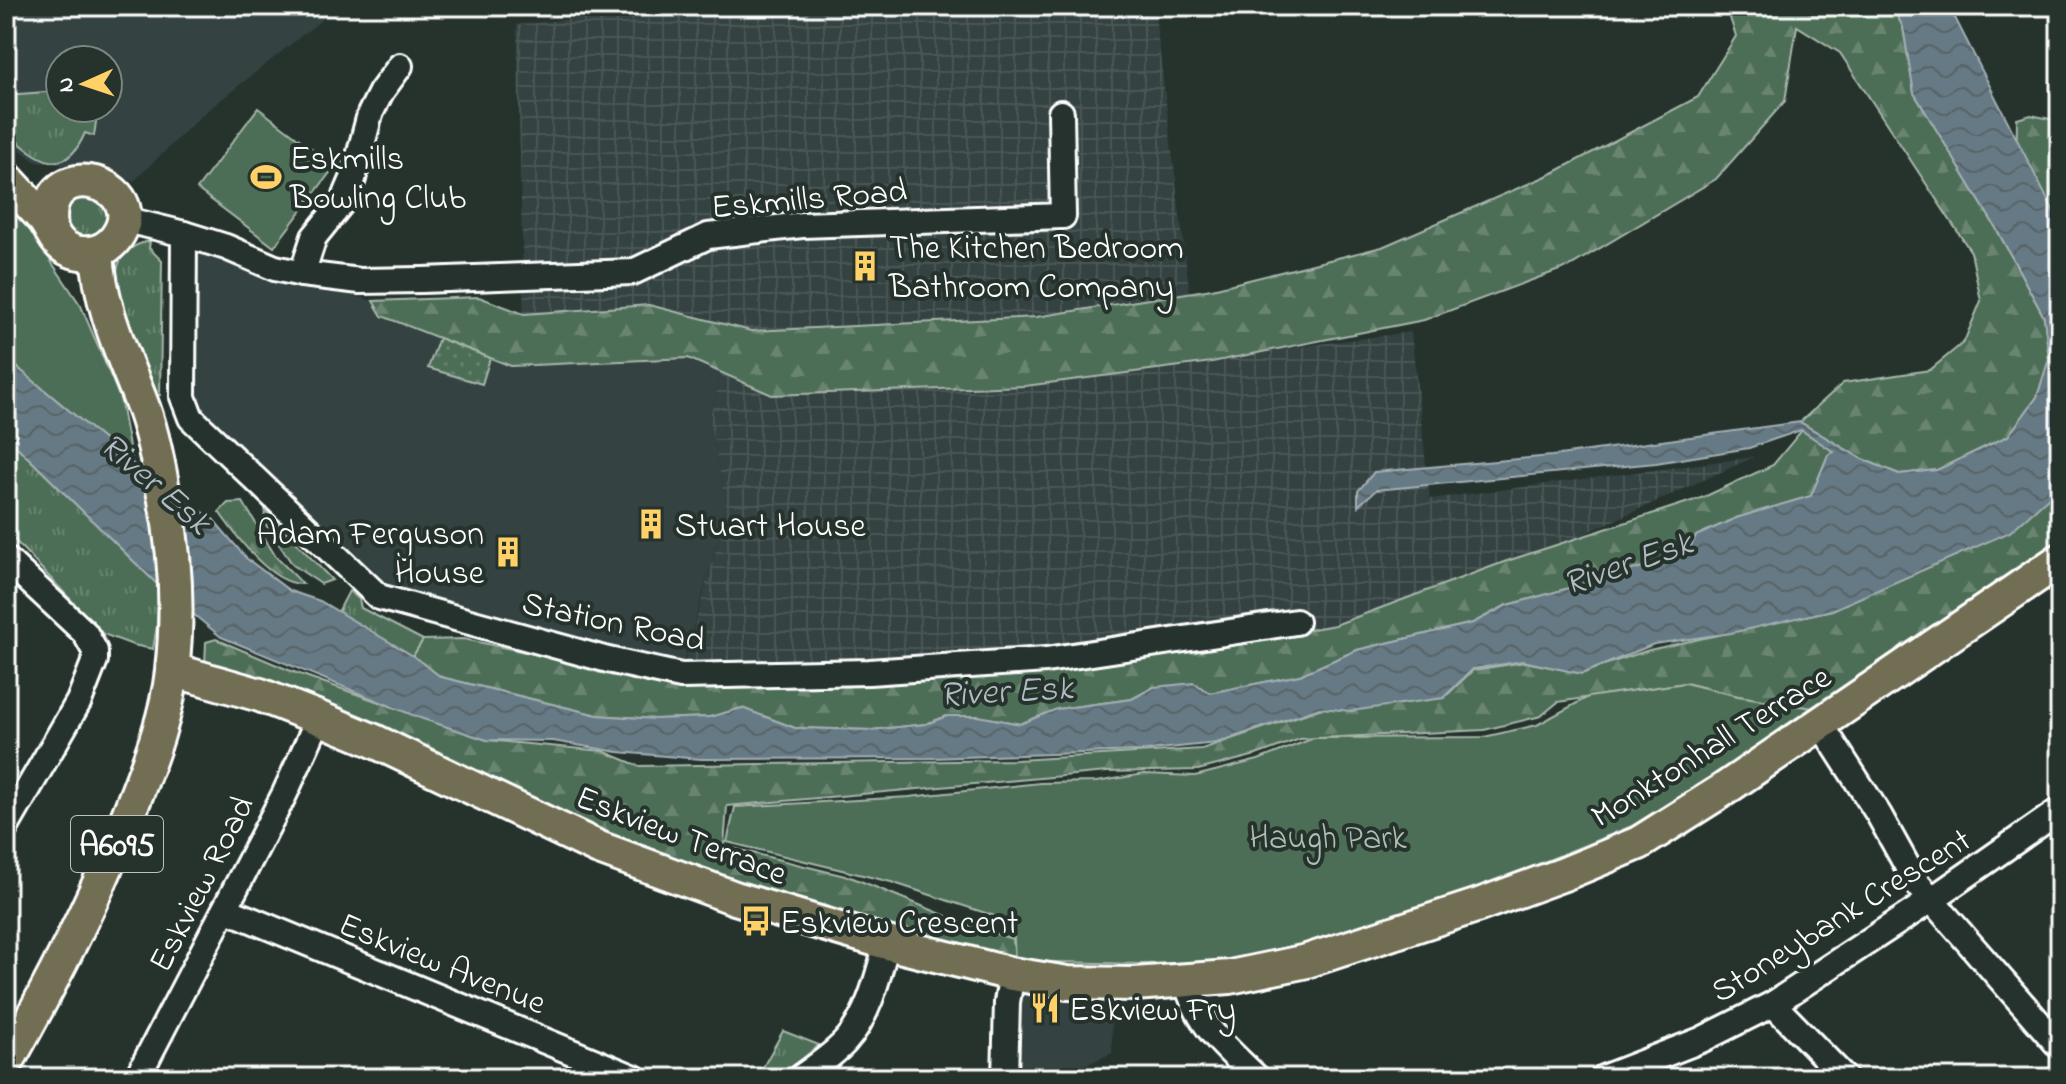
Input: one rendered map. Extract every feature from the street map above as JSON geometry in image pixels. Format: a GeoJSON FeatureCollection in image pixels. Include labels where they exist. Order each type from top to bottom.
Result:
{"type":"FeatureCollection","features":[{"type":"Feature","properties":{"kind":"main road"},"geometry":{"type":"LineString","coordinates":[[6,162],[34,182],[66,186]]}},
{"type":"Feature","properties":{"kind":"main road"},"geometry":{"type":"LineString","coordinates":[[6,178],[51,228],[56,239],[75,252],[97,252],[115,240],[123,219],[117,197],[100,183],[77,181],[66,186],[52,205],[51,228]]}},
{"type":"Feature","properties":{"kind":"main road","name":"A6095"},"geometry":{"type":"LineString","coordinates":[[6,1064],[60,969],[111,859],[153,751],[173,670],[175,611],[170,534],[155,451],[143,406],[109,323],[98,278],[97,252]]}},
{"type":"Feature","properties":{"kind":"main road","name":"Monktonhall Terrace"},"geometry":{"type":"LineString","coordinates":[[1186,981],[1230,977],[1307,961],[1507,895],[1639,843],[1723,790],[2060,560]]}},
{"type":"Feature","properties":{"kind":"main road","name":"Eskview Terrace"},"geometry":{"type":"LineString","coordinates":[[173,670],[260,695],[319,718],[599,848],[735,898],[887,943],[1012,974],[1102,985],[1186,981]]}},
{"type":"Feature","properties":{"kind":"street"},"geometry":{"type":"LineString","coordinates":[[302,274],[314,237],[344,200],[353,179],[370,114],[400,66]]}},
{"type":"Feature","properties":{"kind":"street","name":"Eskmills Road"},"geometry":{"type":"LineString","coordinates":[[184,234],[226,247],[275,268],[302,274],[360,281],[422,280],[633,272],[708,236],[802,225],[1063,216],[1061,113]]}},
{"type":"Feature","properties":{"kind":"street"},"geometry":{"type":"LineString","coordinates":[[123,219],[184,234]]}},
{"type":"Feature","properties":{"kind":"street","name":"Station Road"},"geometry":{"type":"LineString","coordinates":[[184,234],[183,397],[191,418],[379,597],[608,660],[681,676],[869,672],[1046,660],[1296,622]]}},
{"type":"Feature","properties":{"kind":"street"},"geometry":{"type":"LineString","coordinates":[[6,559],[85,633],[95,651],[94,669],[83,693],[6,827]]}},
{"type":"Feature","properties":{"kind":"street","name":"Eskview Road"},"geometry":{"type":"LineString","coordinates":[[137,1078],[285,793],[319,718]]}},
{"type":"Feature","properties":{"kind":"street"},"geometry":{"type":"LineString","coordinates":[[1829,737],[1879,815],[1916,882],[2060,1047]]}},
{"type":"Feature","properties":{"kind":"street","name":"Stoneybank Crescent"},"geometry":{"type":"LineString","coordinates":[[1603,1078],[1701,1040],[1773,1004],[2060,810]]}},
{"type":"Feature","properties":{"kind":"street","name":"Eskview Avenue"},"geometry":{"type":"LineString","coordinates":[[225,909],[635,1078]]}},
{"type":"Feature","properties":{"kind":"street"},"geometry":{"type":"LineString","coordinates":[[800,1078],[843,1045],[854,1032],[868,1005],[887,943]]}},
{"type":"Feature","properties":{"kind":"street"},"geometry":{"type":"LineString","coordinates":[[1005,1078],[1007,1002],[1012,974]]}},
{"type":"Feature","properties":{"kind":"street"},"geometry":{"type":"LineString","coordinates":[[1186,981],[1192,1004],[1202,1021],[1257,1078]]}},
{"type":"Feature","properties":{"kind":"street"},"geometry":{"type":"LineString","coordinates":[[1773,1004],[1845,1078]]}},
{"type":"Feature","properties":{"kind":"shaded area"},"geometry":{"type":"Polygon","coordinates":[[[6,6],[339,6],[203,114],[134,181],[36,162],[6,139],[6,6]]]}},
{"type":"Feature","properties":{"kind":"shaded area"},"geometry":{"type":"Polygon","coordinates":[[[691,6],[1154,6],[1198,360],[1411,332],[1430,499],[1754,457],[1571,540],[1335,625],[1223,645],[678,685],[727,509],[709,419],[722,373],[808,376],[524,333],[517,25],[691,6]]]}},
{"type":"Feature","properties":{"kind":"shaded area"},"geometry":{"type":"Polygon","coordinates":[[[196,249],[373,301],[382,316],[511,366],[688,358],[722,373],[709,419],[727,509],[683,663],[668,663],[390,592],[200,414],[194,399],[196,249]]]}},
{"type":"Feature","properties":{"kind":"shaded area"},"geometry":{"type":"Polygon","coordinates":[[[1018,984],[1111,993],[1112,1053],[1055,1078],[1017,1078],[1018,984]]]}},
{"type":"Feature","properties":{"kind":"green space"},"geometry":{"type":"Polygon","coordinates":[[[1726,6],[1892,6],[1903,27],[1914,93],[1996,228],[2044,317],[2049,359],[2037,397],[2008,436],[1937,470],[1899,474],[1862,459],[1800,422],[1843,383],[1930,370],[1964,342],[1981,301],[1971,252],[1840,53],[1797,26],[1785,101],[1716,179],[1570,266],[1424,320],[1212,362],[1025,386],[772,395],[688,358],[511,366],[382,316],[373,301],[479,297],[524,314],[649,305],[751,331],[1036,317],[1212,289],[1382,247],[1551,174],[1698,97],[1736,36],[1726,6]]]}},
{"type":"Feature","properties":{"kind":"green space"},"geometry":{"type":"Polygon","coordinates":[[[44,92],[44,124],[96,124],[94,136],[85,133],[67,158],[48,161],[6,132],[6,95],[44,92]]]}},
{"type":"Feature","properties":{"kind":"green space","name":"Eskmills Bowling Club"},"geometry":{"type":"Polygon","coordinates":[[[258,108],[335,166],[274,247],[197,189],[258,108]]]}},
{"type":"Feature","properties":{"kind":"green space"},"geometry":{"type":"Polygon","coordinates":[[[2031,115],[2060,121],[2060,262],[2016,168],[2017,119],[2031,115]]]}},
{"type":"Feature","properties":{"kind":"green space"},"geometry":{"type":"Polygon","coordinates":[[[83,191],[114,212],[93,244],[64,230],[63,206],[83,191]]]}},
{"type":"Feature","properties":{"kind":"green space"},"geometry":{"type":"Polygon","coordinates":[[[6,198],[81,306],[120,398],[132,463],[6,358],[6,198]]]}},
{"type":"Feature","properties":{"kind":"green space"},"geometry":{"type":"Polygon","coordinates":[[[150,241],[149,248],[162,261],[160,395],[152,398],[117,290],[121,259],[132,248],[150,241]]]}},
{"type":"Feature","properties":{"kind":"green space"},"geometry":{"type":"Polygon","coordinates":[[[439,338],[490,358],[482,384],[428,368],[439,338]]]}},
{"type":"Feature","properties":{"kind":"green space"},"geometry":{"type":"Polygon","coordinates":[[[1802,430],[1835,452],[1828,455],[1811,496],[1736,518],[1696,536],[1686,555],[1505,606],[1473,623],[1357,650],[1300,675],[1210,693],[1154,687],[1132,699],[1058,709],[1020,724],[978,716],[947,716],[926,724],[872,730],[795,728],[742,708],[710,717],[655,719],[597,715],[441,677],[413,656],[423,640],[464,639],[678,685],[1223,645],[1335,625],[1504,562],[1704,497],[1773,465],[1802,430]]]}},
{"type":"Feature","properties":{"kind":"green space"},"geometry":{"type":"Polygon","coordinates":[[[6,436],[158,585],[153,649],[103,634],[6,531],[6,436]]]}},
{"type":"Feature","properties":{"kind":"green space"},"geometry":{"type":"Polygon","coordinates":[[[2060,465],[2060,540],[1818,709],[1738,696],[1685,683],[1558,702],[1541,716],[1484,730],[1300,739],[1256,755],[1198,770],[1107,772],[727,806],[724,846],[853,878],[976,928],[1013,939],[1015,961],[951,948],[720,879],[469,776],[323,702],[205,664],[206,642],[216,639],[291,671],[487,740],[603,751],[639,766],[1017,760],[1202,749],[1328,706],[1444,698],[1473,670],[1525,662],[1580,673],[1649,650],[1832,610],[1960,554],[2060,465]]]}},
{"type":"Feature","properties":{"kind":"green space"},"geometry":{"type":"Polygon","coordinates":[[[243,502],[276,557],[303,584],[279,577],[267,568],[219,512],[228,503],[243,502]]]}},
{"type":"Feature","properties":{"kind":"green space"},"geometry":{"type":"Polygon","coordinates":[[[265,510],[332,580],[321,584],[293,565],[264,522],[265,510]]]}},
{"type":"Feature","properties":{"kind":"green space"},"geometry":{"type":"Polygon","coordinates":[[[349,591],[359,599],[361,608],[423,640],[413,656],[338,612],[349,591]]]}},
{"type":"Feature","properties":{"kind":"green space","name":"Haugh Park"},"geometry":{"type":"Polygon","coordinates":[[[1685,683],[1738,696],[1818,709],[1632,826],[1462,895],[1309,944],[1226,961],[1140,964],[1015,961],[1013,922],[891,882],[727,842],[735,807],[909,797],[1040,783],[1096,782],[1144,774],[1195,776],[1258,760],[1314,738],[1484,737],[1537,725],[1588,697],[1685,683]]]}},
{"type":"Feature","properties":{"kind":"green space"},"geometry":{"type":"Polygon","coordinates":[[[783,1031],[819,1045],[779,1078],[757,1078],[783,1031]]]}},
{"type":"Feature","properties":{"kind":"water","name":"River Esk"},"geometry":{"type":"Polygon","coordinates":[[[1892,6],[1949,6],[2060,224],[2060,487],[2010,532],[1832,610],[1731,633],[1654,644],[1582,674],[1523,661],[1473,669],[1443,698],[1351,711],[1320,708],[1216,743],[1141,751],[932,758],[701,759],[618,752],[553,741],[487,740],[420,718],[221,637],[158,585],[6,436],[6,358],[132,463],[213,519],[246,558],[290,591],[320,601],[413,656],[441,677],[597,715],[655,719],[710,717],[742,708],[795,728],[872,730],[926,724],[947,716],[978,716],[1020,724],[1057,709],[1132,699],[1154,687],[1194,683],[1210,693],[1300,675],[1357,650],[1473,623],[1505,606],[1686,555],[1696,536],[1736,518],[1811,496],[1828,455],[1834,452],[1801,430],[1749,448],[1656,463],[1376,490],[1358,506],[1358,491],[1374,472],[1552,456],[1800,422],[1862,459],[1899,474],[1937,470],[2008,436],[2037,397],[2049,359],[2044,317],[1996,228],[1914,93],[1903,27],[1892,6]]]}},
{"type":"Feature","properties":{"kind":"place","name":"Eskmills Bowling Club"},"geometry":{"type":"Point","coordinates":[266,177]}},
{"type":"Feature","properties":{"kind":"place","name":"The Kitchen Bedroom Bathroom Company"},"geometry":{"type":"Point","coordinates":[865,266]}},
{"type":"Feature","properties":{"kind":"place","name":"Stuart House"},"geometry":{"type":"Point","coordinates":[651,524]}},
{"type":"Feature","properties":{"kind":"place","name":"Adam Ferguson House"},"geometry":{"type":"Point","coordinates":[508,552]}},
{"type":"Feature","properties":{"kind":"place","name":"Eskview Crescent"},"geometry":{"type":"Point","coordinates":[756,921]}},
{"type":"Feature","properties":{"kind":"place","name":"Eskview Fry"},"geometry":{"type":"Point","coordinates":[1045,1008]}}]}
